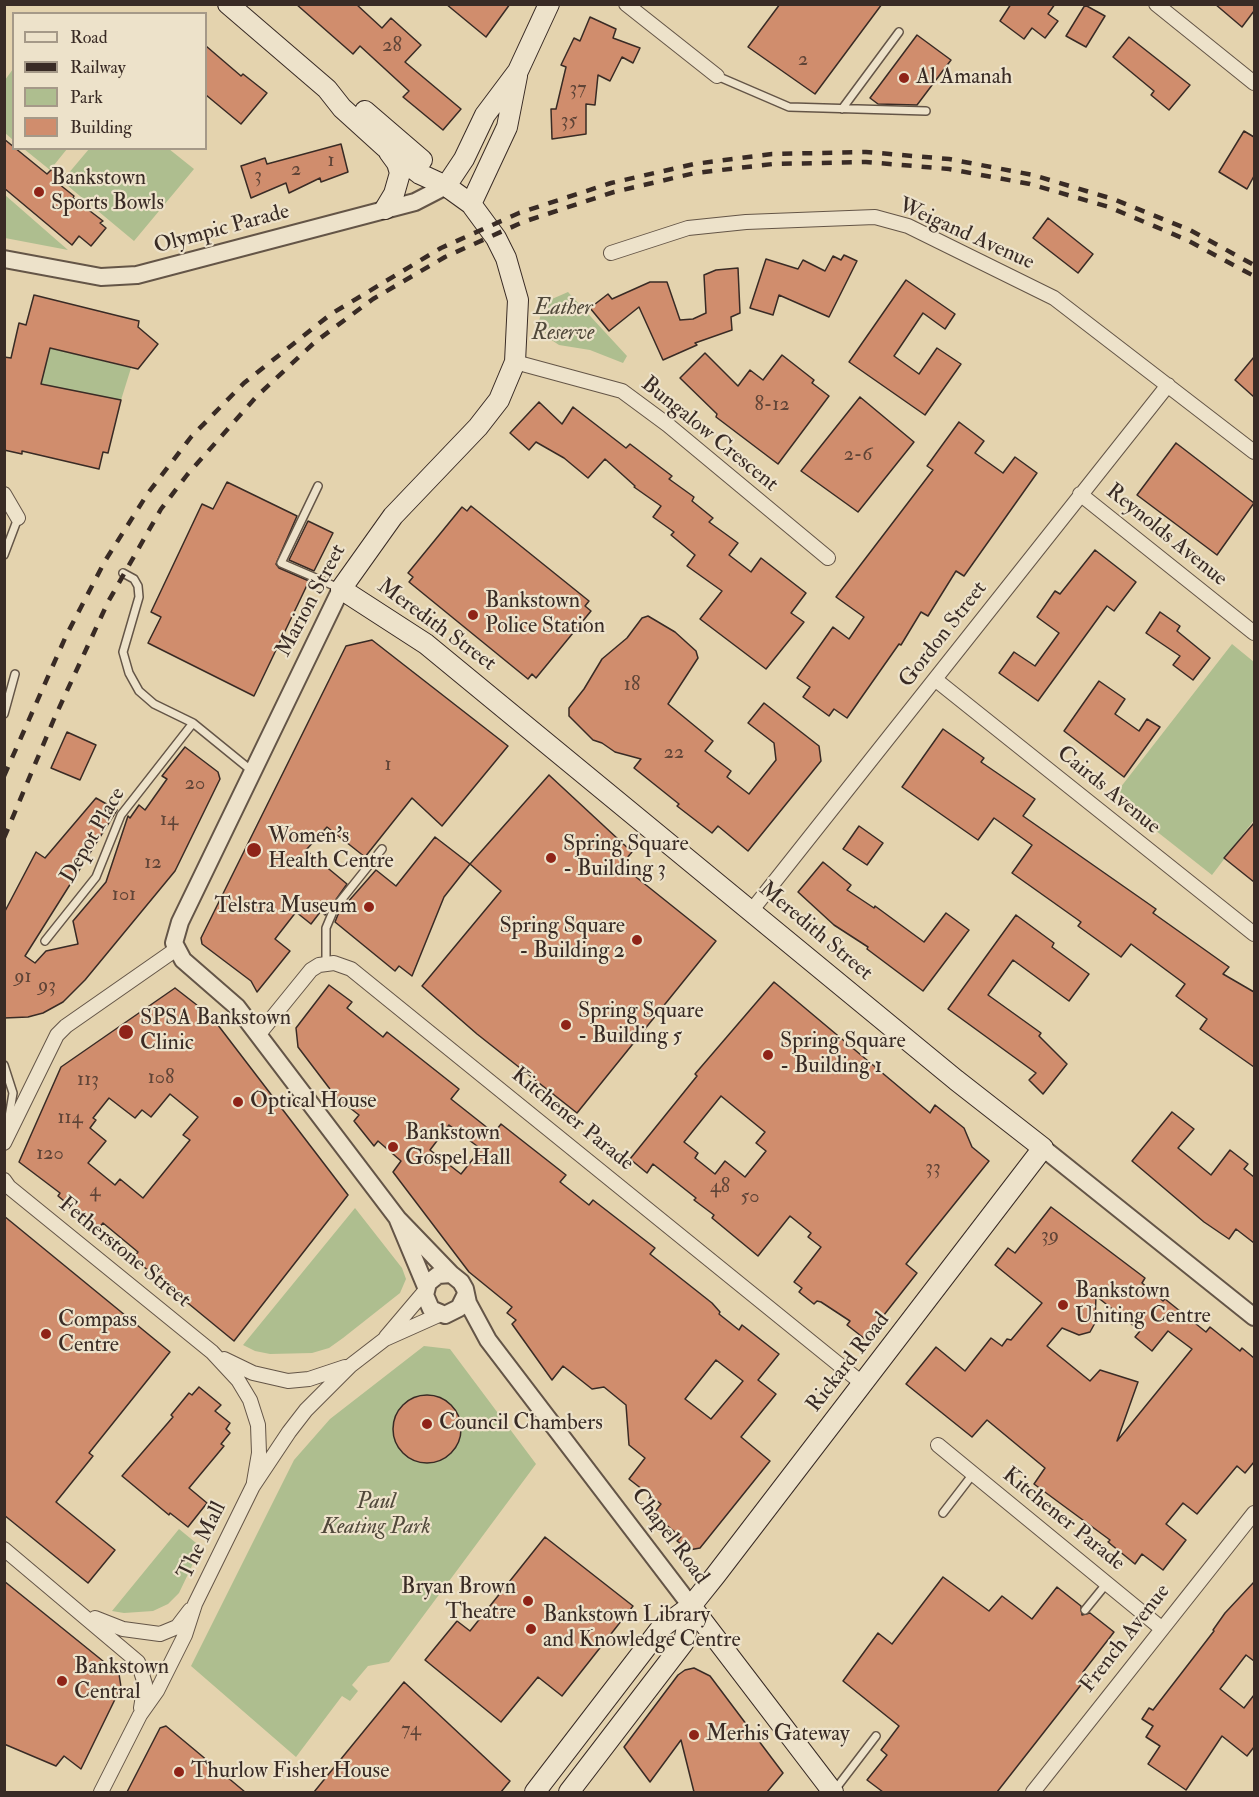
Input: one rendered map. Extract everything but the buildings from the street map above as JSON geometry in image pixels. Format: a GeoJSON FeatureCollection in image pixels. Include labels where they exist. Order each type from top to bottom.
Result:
{"type":"FeatureCollection","features":[{"type":"Feature","properties":{"kind":"main road"},"geometry":{"type":"LineString","coordinates":[[228,4],[327,89],[342,108],[385,147],[420,174],[446,186]]}},
{"type":"Feature","properties":{"kind":"main road"},"geometry":{"type":"LineString","coordinates":[[446,186],[464,159],[485,116],[518,70],[549,4]]}},
{"type":"Feature","properties":{"kind":"main road"},"geometry":{"type":"LineString","coordinates":[[471,204],[507,127],[518,70]]}},
{"type":"Feature","properties":{"kind":"main road"},"geometry":{"type":"LineString","coordinates":[[327,89],[349,98],[429,165],[446,186]]}},
{"type":"Feature","properties":{"kind":"main road"},"geometry":{"type":"LineString","coordinates":[[385,147],[398,163],[400,173],[394,194],[385,209]]}},
{"type":"Feature","properties":{"kind":"main road","name":"Marion Street"},"geometry":{"type":"LineString","coordinates":[[341,589],[393,516],[491,412],[506,389],[515,362],[519,326],[515,284],[496,238],[471,204],[446,186]]}},
{"type":"Feature","properties":{"kind":"main road","name":"Meredith Street"},"geometry":{"type":"LineString","coordinates":[[341,589],[426,644],[956,1080],[1043,1148]]}},
{"type":"Feature","properties":{"kind":"main road","name":"Rickard Road"},"geometry":{"type":"LineString","coordinates":[[534,1792],[661,1628],[691,1606],[1043,1148]]}},
{"type":"Feature","properties":{"kind":"main road","name":"Rickard Road"},"geometry":{"type":"LineString","coordinates":[[569,1792],[684,1642],[691,1606]]}},
{"type":"Feature","properties":{"kind":"main road","name":"Chapel Road"},"geometry":{"type":"LineString","coordinates":[[691,1606],[832,1792]]}},
{"type":"Feature","properties":{"kind":"street"},"geometry":{"type":"LineString","coordinates":[[626,4],[717,76]]}},
{"type":"Feature","properties":{"kind":"street"},"geometry":{"type":"LineString","coordinates":[[1156,4],[1254,83]]}},
{"type":"Feature","properties":{"kind":"street","name":"Olympic Parade"},"geometry":{"type":"LineString","coordinates":[[4,259],[101,277],[137,275],[423,199],[446,186]]}},
{"type":"Feature","properties":{"kind":"street","name":"Weigand Avenue"},"geometry":{"type":"LineString","coordinates":[[611,253],[688,228],[746,222],[875,217],[908,226],[1054,298],[1254,452]]}},
{"type":"Feature","properties":{"kind":"street","name":"Bungalow Crescent"},"geometry":{"type":"LineString","coordinates":[[515,362],[622,391],[668,425],[828,558]]}},
{"type":"Feature","properties":{"kind":"street","name":"Gordon Street"},"geometry":{"type":"LineString","coordinates":[[752,910],[1168,385]]}},
{"type":"Feature","properties":{"kind":"street"},"geometry":{"type":"LineString","coordinates":[[4,494],[18,518]]}},
{"type":"Feature","properties":{"kind":"street","name":"Reynolds Avenue"},"geometry":{"type":"LineString","coordinates":[[1080,494],[1254,633]]}},
{"type":"Feature","properties":{"kind":"street","name":"Marion Street"},"geometry":{"type":"LineString","coordinates":[[175,950],[175,935],[180,922],[341,589]]}},
{"type":"Feature","properties":{"kind":"street","name":"Cairds Avenue"},"geometry":{"type":"LineString","coordinates":[[936,680],[1254,934]]}},
{"type":"Feature","properties":{"kind":"street"},"geometry":{"type":"LineString","coordinates":[[4,1143],[57,1035],[66,1026],[175,950],[183,960],[230,999],[259,1034],[398,1219],[461,1282],[466,1294],[459,1308],[443,1314],[428,1306],[425,1289],[398,1219]]}},
{"type":"Feature","properties":{"kind":"street"},"geometry":{"type":"LineString","coordinates":[[259,1034],[303,978],[311,970],[326,964]]}},
{"type":"Feature","properties":{"kind":"street","name":"Kitchener Parade"},"geometry":{"type":"LineString","coordinates":[[326,964],[342,965],[360,975],[863,1384]]}},
{"type":"Feature","properties":{"kind":"street","name":"Meredith Street"},"geometry":{"type":"LineString","coordinates":[[1043,1148],[1254,1317]]}},
{"type":"Feature","properties":{"kind":"street","name":"Fetherstone Street"},"geometry":{"type":"LineString","coordinates":[[6,1185],[212,1352],[238,1380],[254,1408],[260,1438],[253,1486]]}},
{"type":"Feature","properties":{"kind":"street"},"geometry":{"type":"LineString","coordinates":[[425,1289],[434,1277],[451,1274]]}},
{"type":"Feature","properties":{"kind":"street","name":"The Mall"},"geometry":{"type":"LineString","coordinates":[[101,1792],[140,1715],[157,1691],[185,1635],[195,1604],[253,1486],[302,1415],[350,1366],[385,1339],[425,1289]]}},
{"type":"Feature","properties":{"kind":"street","name":"Chapel Road"},"geometry":{"type":"LineString","coordinates":[[466,1294],[488,1340],[691,1606]]}},
{"type":"Feature","properties":{"kind":"street","name":"The Mall"},"geometry":{"type":"LineString","coordinates":[[385,1339],[443,1314]]}},
{"type":"Feature","properties":{"kind":"street","name":"Chapel Road"},"geometry":{"type":"LineString","coordinates":[[443,1314],[467,1324],[488,1340]]}},
{"type":"Feature","properties":{"kind":"street","name":"Fetherstone Street"},"geometry":{"type":"LineString","coordinates":[[212,1352],[253,1373],[288,1381],[309,1379],[350,1366]]}},
{"type":"Feature","properties":{"kind":"street","name":"Kitchener Parade"},"geometry":{"type":"LineString","coordinates":[[938,1445],[1161,1628]]}},
{"type":"Feature","properties":{"kind":"street","name":"French Avenue"},"geometry":{"type":"LineString","coordinates":[[1033,1792],[1254,1513]]}},
{"type":"Feature","properties":{"kind":"street"},"geometry":{"type":"LineString","coordinates":[[4,1549],[138,1662],[145,1684],[140,1715]]}},
{"type":"Feature","properties":{"kind":"street"},"geometry":{"type":"LineString","coordinates":[[80,1611],[123,1629],[160,1634],[177,1627],[195,1604]]}},
{"type":"Feature","properties":{"kind":"lane"},"geometry":{"type":"LineString","coordinates":[[842,109],[899,32]]}},
{"type":"Feature","properties":{"kind":"lane"},"geometry":{"type":"LineString","coordinates":[[717,76],[789,107],[926,111]]}},
{"type":"Feature","properties":{"kind":"lane"},"geometry":{"type":"LineString","coordinates":[[318,486],[281,563],[341,589]]}},
{"type":"Feature","properties":{"kind":"lane"},"geometry":{"type":"LineString","coordinates":[[4,555],[18,518]]}},
{"type":"Feature","properties":{"kind":"lane"},"geometry":{"type":"LineString","coordinates":[[123,573],[138,585],[139,597],[123,652],[129,673],[140,691],[154,704],[193,723],[252,771]]}},
{"type":"Feature","properties":{"kind":"lane"},"geometry":{"type":"LineString","coordinates":[[4,714],[15,674]]}},
{"type":"Feature","properties":{"kind":"lane","name":"Depot Place"},"geometry":{"type":"LineString","coordinates":[[45,941],[96,877],[121,815],[193,723]]}},
{"type":"Feature","properties":{"kind":"lane"},"geometry":{"type":"LineString","coordinates":[[326,964],[326,928],[334,909],[382,849]]}},
{"type":"Feature","properties":{"kind":"lane"},"geometry":{"type":"LineString","coordinates":[[4,1065],[13,1093],[11,1114],[4,1134]]}},
{"type":"Feature","properties":{"kind":"lane"},"geometry":{"type":"LineString","coordinates":[[943,1513],[973,1474]]}},
{"type":"Feature","properties":{"kind":"lane"},"geometry":{"type":"LineString","coordinates":[[1085,1610],[1107,1583]]}},
{"type":"Feature","properties":{"kind":"lane"},"geometry":{"type":"LineString","coordinates":[[832,1792],[876,1736]]}},
{"type":"Feature","properties":{"kind":"green space"},"geometry":{"type":"Polygon","coordinates":[[[12,70],[12,139],[4,132],[5,80],[12,70]]]}},
{"type":"Feature","properties":{"kind":"green space"},"geometry":{"type":"Polygon","coordinates":[[[25,150],[66,150],[50,170],[25,150]]]}},
{"type":"Feature","properties":{"kind":"green space"},"geometry":{"type":"Polygon","coordinates":[[[88,150],[170,150],[194,169],[134,241],[62,181],[88,150]]]}},
{"type":"Feature","properties":{"kind":"green space"},"geometry":{"type":"Polygon","coordinates":[[[5,195],[68,250],[5,238],[5,195]]]}},
{"type":"Feature","properties":{"kind":"green space","name":"Eather Reserve"},"geometry":{"type":"Polygon","coordinates":[[[568,292],[627,356],[623,363],[590,350],[559,345],[547,337],[539,321],[542,310],[552,299],[568,292]]]}},
{"type":"Feature","properties":{"kind":"green space"},"geometry":{"type":"Polygon","coordinates":[[[50,348],[131,368],[121,400],[41,384],[50,348]]]}},
{"type":"Feature","properties":{"kind":"green space"},"geometry":{"type":"Polygon","coordinates":[[[1232,644],[1254,662],[1254,820],[1212,875],[1113,797],[1232,644]]]}},
{"type":"Feature","properties":{"kind":"green space"},"geometry":{"type":"Polygon","coordinates":[[[355,1208],[402,1268],[406,1279],[400,1293],[329,1348],[312,1353],[270,1354],[255,1351],[243,1345],[355,1208]]]}},
{"type":"Feature","properties":{"kind":"green space","name":"Paul Keating Park"},"geometry":{"type":"Polygon","coordinates":[[[424,1346],[450,1349],[536,1464],[389,1662],[368,1666],[352,1685],[358,1691],[350,1701],[342,1696],[296,1757],[191,1666],[294,1460],[330,1419],[424,1346]]]}},
{"type":"Feature","properties":{"kind":"green space"},"geometry":{"type":"Polygon","coordinates":[[[179,1529],[201,1547],[179,1593],[168,1604],[153,1611],[124,1613],[112,1611],[179,1529]]]}},
{"type":"Feature","properties":{"kind":"railway"},"geometry":{"type":"LineString","coordinates":[[4,776],[66,636],[105,561],[148,493],[191,437],[244,383],[331,314],[441,248],[519,213],[611,183],[694,164],[772,154],[866,152],[949,159],[1033,175],[1113,199],[1190,230],[1254,265]]}},
{"type":"Feature","properties":{"kind":"railway"},"geometry":{"type":"LineString","coordinates":[[4,838],[54,719],[108,602],[161,509],[187,475],[256,397],[315,342],[373,299],[445,257],[523,222],[614,192],[695,173],[773,164],[866,162],[949,169],[1030,184],[1109,207],[1187,240],[1254,276]]}},
{"type":"Feature","properties":{"kind":"place","name":"Al Amanah"},"geometry":{"type":"Point","coordinates":[904,78]}},
{"type":"Feature","properties":{"kind":"place","name":"Bankstown Sports Bowls"},"geometry":{"type":"Point","coordinates":[39,192]}},
{"type":"Feature","properties":{"kind":"place","name":"Bankstown Police Station"},"geometry":{"type":"Point","coordinates":[473,615]}},
{"type":"Feature","properties":{"kind":"place","name":"Women's Health Centre"},"geometry":{"type":"Point","coordinates":[254,850]}},
{"type":"Feature","properties":{"kind":"place","name":"Spring Square - Building 3"},"geometry":{"type":"Point","coordinates":[551,858]}},
{"type":"Feature","properties":{"kind":"place","name":"Telstra Museum"},"geometry":{"type":"Point","coordinates":[369,907]}},
{"type":"Feature","properties":{"kind":"place","name":"Spring Square - Building 2"},"geometry":{"type":"Point","coordinates":[637,940]}},
{"type":"Feature","properties":{"kind":"place","name":"Spring Square - Building 5"},"geometry":{"type":"Point","coordinates":[566,1025]}},
{"type":"Feature","properties":{"kind":"place","name":"SPSA Bankstown Clinic"},"geometry":{"type":"Point","coordinates":[126,1032]}},
{"type":"Feature","properties":{"kind":"place","name":"Spring Square - Building 1"},"geometry":{"type":"Point","coordinates":[768,1055]}},
{"type":"Feature","properties":{"kind":"place","name":"Optical House"},"geometry":{"type":"Point","coordinates":[238,1102]}},
{"type":"Feature","properties":{"kind":"place","name":"Bankstown Gospel Hall"},"geometry":{"type":"Point","coordinates":[393,1147]}},
{"type":"Feature","properties":{"kind":"place","name":"Bankstown Uniting Centre"},"geometry":{"type":"Point","coordinates":[1063,1305]}},
{"type":"Feature","properties":{"kind":"place","name":"Compass Centre"},"geometry":{"type":"Point","coordinates":[46,1334]}},
{"type":"Feature","properties":{"kind":"place","name":"Council Chambers"},"geometry":{"type":"Point","coordinates":[427,1424]}},
{"type":"Feature","properties":{"kind":"place","name":"Bryan Brown Theatre"},"geometry":{"type":"Point","coordinates":[528,1601]}},
{"type":"Feature","properties":{"kind":"place","name":"Bankstown Library and Knowledge Centre"},"geometry":{"type":"Point","coordinates":[531,1629]}},
{"type":"Feature","properties":{"kind":"place","name":"Bankstown Central"},"geometry":{"type":"Point","coordinates":[62,1681]}},
{"type":"Feature","properties":{"kind":"place","name":"Merhis Gateway"},"geometry":{"type":"Point","coordinates":[694,1735]}},
{"type":"Feature","properties":{"kind":"place","name":"Thurlow Fisher House"},"geometry":{"type":"Point","coordinates":[179,1772]}}]}
